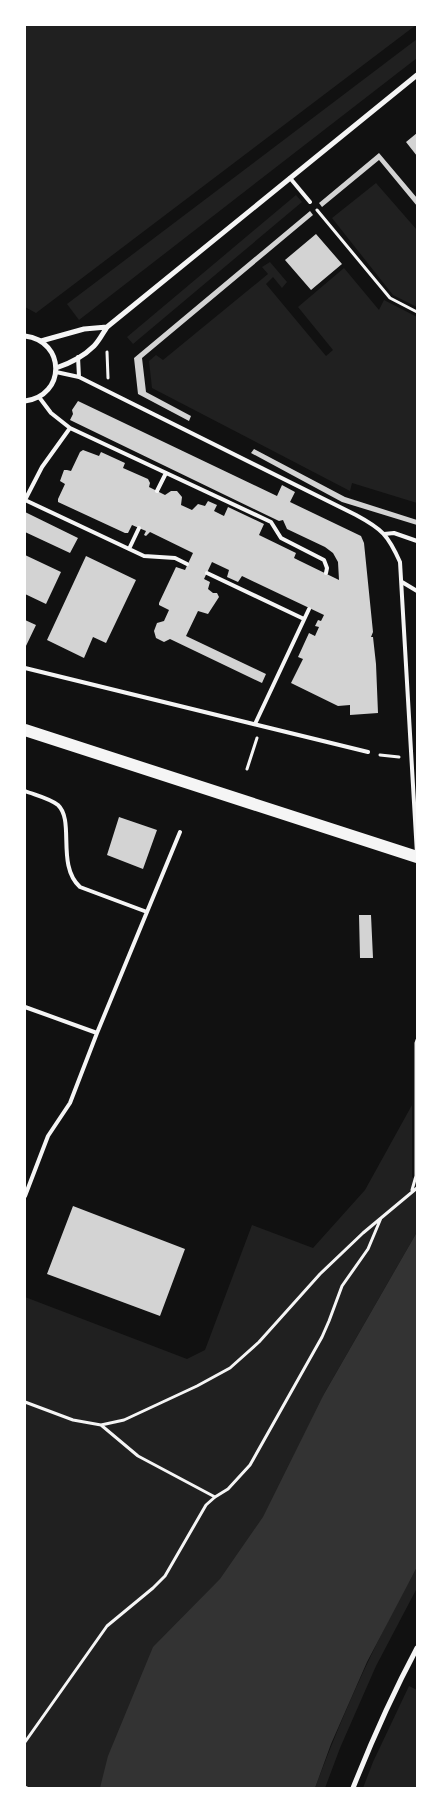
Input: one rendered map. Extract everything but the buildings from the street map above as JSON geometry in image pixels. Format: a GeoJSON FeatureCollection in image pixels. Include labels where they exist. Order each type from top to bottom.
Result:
{"type":"FeatureCollection","features":[{"type":"Feature","properties":{"kind":"main road"},"geometry":{"type":"LineString","coordinates":[[25,730],[417,857]]}},
{"type":"Feature","properties":{"kind":"street"},"geometry":{"type":"LineString","coordinates":[[56,370],[95,345],[107,326],[417,75]]}},
{"type":"Feature","properties":{"kind":"street"},"geometry":{"type":"LineString","coordinates":[[41,341],[84,329],[107,326]]}},
{"type":"Feature","properties":{"kind":"street"},"geometry":{"type":"LineString","coordinates":[[25,336],[41,341],[51,351],[56,370],[50,386],[39,397],[28,400],[25,406]]}},
{"type":"Feature","properties":{"kind":"street"},"geometry":{"type":"LineString","coordinates":[[353,1788],[364,1759],[417,1648]]}},
{"type":"Feature","properties":{"kind":"lane"},"geometry":{"type":"LineString","coordinates":[[290,178],[310,202]]}},
{"type":"Feature","properties":{"kind":"lane"},"geometry":{"type":"LineString","coordinates":[[78,357],[79,377]]}},
{"type":"Feature","properties":{"kind":"lane"},"geometry":{"type":"LineString","coordinates":[[56,370],[79,377],[373,524],[392,544],[400,562],[402,582],[417,862]]}},
{"type":"Feature","properties":{"kind":"lane"},"geometry":{"type":"LineString","coordinates":[[39,397],[50,413],[70,428],[271,522],[281,538],[324,560],[327,568],[326,573]]}},
{"type":"Feature","properties":{"kind":"lane"},"geometry":{"type":"LineString","coordinates":[[70,428],[42,467],[25,500],[144,556],[176,558],[187,564]]}},
{"type":"Feature","properties":{"kind":"lane"},"geometry":{"type":"LineString","coordinates":[[157,491],[166,473]]}},
{"type":"Feature","properties":{"kind":"lane"},"geometry":{"type":"LineString","coordinates":[[129,549],[139,528]]}},
{"type":"Feature","properties":{"kind":"lane"},"geometry":{"type":"LineString","coordinates":[[384,534],[394,533],[417,541]]}},
{"type":"Feature","properties":{"kind":"lane"},"geometry":{"type":"LineString","coordinates":[[207,573],[304,620]]}},
{"type":"Feature","properties":{"kind":"lane"},"geometry":{"type":"LineString","coordinates":[[402,582],[417,591]]}},
{"type":"Feature","properties":{"kind":"lane"},"geometry":{"type":"LineString","coordinates":[[255,724],[310,609]]}},
{"type":"Feature","properties":{"kind":"lane"},"geometry":{"type":"LineString","coordinates":[[25,668],[368,752]]}},
{"type":"Feature","properties":{"kind":"lane"},"geometry":{"type":"LineString","coordinates":[[25,791],[53,802],[62,811],[69,872],[80,887],[147,912]]}},
{"type":"Feature","properties":{"kind":"lane"},"geometry":{"type":"LineString","coordinates":[[25,1196],[48,1136],[70,1103],[180,832]]}},
{"type":"Feature","properties":{"kind":"lane"},"geometry":{"type":"LineString","coordinates":[[25,1006],[97,1033]]}},
{"type":"Feature","properties":{"kind":"path"},"geometry":{"type":"LineString","coordinates":[[310,202],[390,298],[417,311]]}},
{"type":"Feature","properties":{"kind":"path"},"geometry":{"type":"LineString","coordinates":[[107,326],[108,392]]}},
{"type":"Feature","properties":{"kind":"path"},"geometry":{"type":"LineString","coordinates":[[247,769],[258,737]]}},
{"type":"Feature","properties":{"kind":"path"},"geometry":{"type":"LineString","coordinates":[[368,752],[412,758]]}},
{"type":"Feature","properties":{"kind":"path"},"geometry":{"type":"LineString","coordinates":[[412,1190],[416,1176],[417,1040]]}},
{"type":"Feature","properties":{"kind":"path"},"geometry":{"type":"LineString","coordinates":[[25,1402],[73,1420],[101,1425],[124,1420],[154,1407],[230,1368],[259,1342],[320,1274],[412,1190],[417,1188]]}},
{"type":"Feature","properties":{"kind":"path"},"geometry":{"type":"LineString","coordinates":[[25,1742],[107,1626],[165,1576],[182,1550],[206,1505],[215,1496],[228,1489],[250,1465],[322,1337],[342,1286],[368,1249],[381,1218]]}},
{"type":"Feature","properties":{"kind":"path"},"geometry":{"type":"LineString","coordinates":[[101,1425],[138,1456],[215,1496]]}},
{"type":"Feature","properties":{"kind":"shaded area"},"geometry":{"type":"Polygon","coordinates":[[[25,25],[416,25],[36,313],[25,307],[25,25]]]}},
{"type":"Feature","properties":{"kind":"shaded area"},"geometry":{"type":"Polygon","coordinates":[[[417,39],[417,58],[79,320],[67,304],[417,39]]]}},
{"type":"Feature","properties":{"kind":"shaded area"},"geometry":{"type":"Polygon","coordinates":[[[376,183],[417,230],[417,307],[393,295],[332,218],[376,183]]]}},
{"type":"Feature","properties":{"kind":"shaded area"},"geometry":{"type":"Polygon","coordinates":[[[296,195],[302,202],[133,344],[127,337],[296,195]]]}},
{"type":"Feature","properties":{"kind":"shaded area"},"geometry":{"type":"Polygon","coordinates":[[[270,262],[287,282],[282,288],[273,277],[266,284],[326,356],[333,350],[298,307],[344,268],[379,310],[384,300],[417,317],[417,503],[352,483],[350,491],[152,388],[149,361],[156,355],[163,360],[268,274],[262,267],[270,262]]]}},
{"type":"Feature","properties":{"kind":"shaded area"},"geometry":{"type":"Polygon","coordinates":[[[412,1105],[412,1177],[417,1180],[417,1232],[324,1394],[183,1788],[25,1788],[25,1297],[187,1359],[205,1350],[252,1225],[313,1248],[365,1190],[412,1105]]]}},
{"type":"Feature","properties":{"kind":"shaded area"},"geometry":{"type":"Polygon","coordinates":[[[417,1232],[417,1567],[367,1662],[331,1744],[315,1788],[100,1788],[108,1756],[153,1647],[220,1579],[263,1517],[324,1394],[417,1232]]]}},
{"type":"Feature","properties":{"kind":"shaded area"},"geometry":{"type":"Polygon","coordinates":[[[417,1567],[417,1588],[376,1666],[340,1748],[325,1788],[315,1788],[337,1731],[362,1676],[388,1621],[417,1567]]]}},
{"type":"Feature","properties":{"kind":"shaded area"},"geometry":{"type":"Polygon","coordinates":[[[409,1686],[417,1690],[417,1788],[363,1788],[373,1762],[409,1686]]]}}]}
